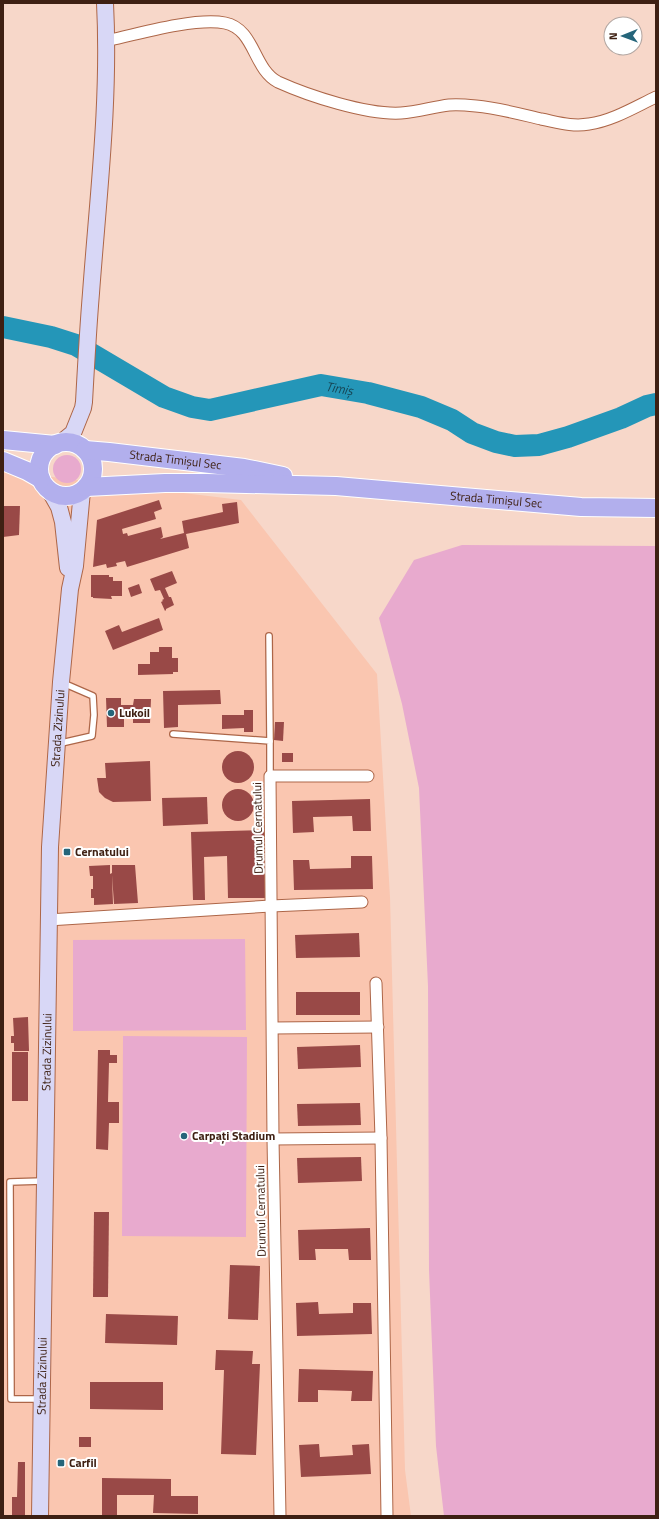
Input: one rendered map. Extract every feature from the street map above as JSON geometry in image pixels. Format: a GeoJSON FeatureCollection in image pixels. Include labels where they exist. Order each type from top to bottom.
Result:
{"type":"FeatureCollection","features":[{"type":"Feature","properties":{"kind":"main road"},"geometry":{"type":"LineString","coordinates":[[83,449],[90,294],[103,139],[106,41],[105,3]]}},
{"type":"Feature","properties":{"kind":"main road"},"geometry":{"type":"LineString","coordinates":[[46,485],[39,471],[43,456],[48,449],[73,433],[84,405]]}},
{"type":"Feature","properties":{"kind":"main road"},"geometry":{"type":"LineString","coordinates":[[3,440],[76,444],[83,449],[91,460],[93,466],[92,477],[84,489],[66,496],[58,495],[27,471],[3,461]]}},
{"type":"Feature","properties":{"kind":"main road","name":"Strada Timișul Sec"},"geometry":{"type":"LineString","coordinates":[[83,449],[244,468],[336,486]]}},
{"type":"Feature","properties":{"kind":"main road","name":"Strada Timișul Sec"},"geometry":{"type":"LineString","coordinates":[[84,489],[172,483],[336,486],[581,507],[656,508]]}},
{"type":"Feature","properties":{"kind":"main road","name":"Strada Zizinului"},"geometry":{"type":"LineString","coordinates":[[46,485],[60,507],[70,589]]}},
{"type":"Feature","properties":{"kind":"main road","name":"Strada Zizinului"},"geometry":{"type":"LineString","coordinates":[[40,1516],[50,847],[60,682],[70,589],[76,566],[84,489]]}},
{"type":"Feature","properties":{"kind":"street"},"geometry":{"type":"LineString","coordinates":[[106,41],[193,23],[226,23],[244,33],[262,66],[268,74],[277,81],[299,91],[365,110],[386,113],[402,113],[450,105],[476,106],[531,116],[561,124],[588,125],[602,121],[656,97]]}},
{"type":"Feature","properties":{"kind":"street","name":"Drumul Cernatului"},"geometry":{"type":"LineString","coordinates":[[280,1516],[273,1139],[270,776],[368,776]]}},
{"type":"Feature","properties":{"kind":"street"},"geometry":{"type":"LineString","coordinates":[[48,920],[271,906],[362,902]]}},
{"type":"Feature","properties":{"kind":"street"},"geometry":{"type":"LineString","coordinates":[[376,983],[381,1138],[387,1516]]}},
{"type":"Feature","properties":{"kind":"street"},"geometry":{"type":"LineString","coordinates":[[272,1028],[378,1027]]}},
{"type":"Feature","properties":{"kind":"street"},"geometry":{"type":"LineString","coordinates":[[273,1139],[381,1138]]}},
{"type":"Feature","properties":{"kind":"lane"},"geometry":{"type":"LineString","coordinates":[[269,636],[270,776]]}},
{"type":"Feature","properties":{"kind":"lane"},"geometry":{"type":"LineString","coordinates":[[56,744],[92,736],[94,715],[93,696],[60,682]]}},
{"type":"Feature","properties":{"kind":"lane"},"geometry":{"type":"LineString","coordinates":[[173,734],[270,742]]}},
{"type":"Feature","properties":{"kind":"lane"},"geometry":{"type":"LineString","coordinates":[[41,1399],[11,1399],[10,1182],[45,1181]]}},
{"type":"Feature","properties":{"kind":"shaded area"},"geometry":{"type":"Polygon","coordinates":[[[67,455],[77,459],[81,469],[77,479],[67,483],[57,479],[53,469],[57,459],[67,455]]]}},
{"type":"Feature","properties":{"kind":"shaded area"},"geometry":{"type":"Polygon","coordinates":[[[3,471],[241,500],[377,674],[390,897],[405,1470],[411,1516],[3,1516],[3,471]]]}},
{"type":"Feature","properties":{"kind":"shaded area"},"geometry":{"type":"Polygon","coordinates":[[[462,545],[656,546],[656,1516],[444,1516],[436,1446],[429,1270],[428,986],[419,788],[402,704],[379,618],[414,560],[462,545]]]}},
{"type":"Feature","properties":{"kind":"shaded area"},"geometry":{"type":"Polygon","coordinates":[[[245,939],[246,1030],[73,1031],[73,940],[245,939]]]}},
{"type":"Feature","properties":{"kind":"shaded area","name":"Carpați Stadium"},"geometry":{"type":"Polygon","coordinates":[[[123,1036],[247,1037],[246,1237],[122,1236],[123,1036]]]}},
{"type":"Feature","properties":{"kind":"building"},"geometry":{"type":"Polygon","coordinates":[[[159,500],[162,509],[154,512],[156,519],[122,529],[123,534],[127,533],[128,536],[161,527],[163,537],[160,539],[184,533],[182,521],[223,512],[222,504],[237,502],[239,523],[186,534],[189,548],[127,567],[125,561],[116,563],[117,566],[107,568],[106,564],[93,567],[97,520],[159,500]]]}},
{"type":"Feature","properties":{"kind":"building"},"geometry":{"type":"Polygon","coordinates":[[[3,506],[20,506],[19,535],[3,537],[3,506]]]}},
{"type":"Feature","properties":{"kind":"building"},"geometry":{"type":"Polygon","coordinates":[[[172,571],[177,583],[165,588],[174,605],[165,611],[161,602],[164,599],[160,590],[155,591],[150,579],[172,571]]]}},
{"type":"Feature","properties":{"kind":"building"},"geometry":{"type":"Polygon","coordinates":[[[91,575],[109,575],[109,577],[113,577],[113,581],[122,581],[122,596],[111,596],[112,599],[91,597],[91,575]]]}},
{"type":"Feature","properties":{"kind":"building"},"geometry":{"type":"Polygon","coordinates":[[[139,584],[142,593],[131,597],[128,588],[139,584]]]}},
{"type":"Feature","properties":{"kind":"building"},"geometry":{"type":"Polygon","coordinates":[[[159,618],[163,630],[113,650],[105,631],[119,625],[122,632],[159,618]]]}},
{"type":"Feature","properties":{"kind":"building"},"geometry":{"type":"Polygon","coordinates":[[[159,647],[172,647],[172,658],[178,658],[178,672],[173,672],[173,674],[138,675],[138,664],[150,664],[150,652],[159,652],[159,647]]]}},
{"type":"Feature","properties":{"kind":"building"},"geometry":{"type":"Polygon","coordinates":[[[220,690],[221,704],[178,705],[178,727],[164,728],[163,691],[220,690]]]}},
{"type":"Feature","properties":{"kind":"building"},"geometry":{"type":"Polygon","coordinates":[[[106,698],[121,698],[121,705],[133,705],[134,699],[151,699],[150,723],[133,723],[133,719],[124,719],[124,727],[107,727],[106,698]]]}},
{"type":"Feature","properties":{"kind":"building"},"geometry":{"type":"Polygon","coordinates":[[[244,710],[253,710],[253,732],[244,732],[244,728],[222,729],[222,715],[244,715],[244,710]]]}},
{"type":"Feature","properties":{"kind":"building"},"geometry":{"type":"Polygon","coordinates":[[[275,722],[284,722],[283,741],[274,740],[275,722]]]}},
{"type":"Feature","properties":{"kind":"building"},"geometry":{"type":"Polygon","coordinates":[[[235,751],[241,751],[251,758],[254,767],[253,773],[247,780],[241,783],[235,783],[225,776],[222,770],[222,764],[229,754],[235,751]]]}},
{"type":"Feature","properties":{"kind":"building"},"geometry":{"type":"Polygon","coordinates":[[[282,753],[293,753],[293,762],[282,762],[282,753]]]}},
{"type":"Feature","properties":{"kind":"building"},"geometry":{"type":"Polygon","coordinates":[[[150,761],[151,801],[113,802],[105,798],[99,792],[97,778],[106,778],[105,763],[150,761]]]}},
{"type":"Feature","properties":{"kind":"building"},"geometry":{"type":"Polygon","coordinates":[[[238,789],[247,792],[251,796],[254,805],[251,814],[247,818],[238,821],[229,818],[225,814],[222,805],[225,796],[229,792],[238,789]]]}},
{"type":"Feature","properties":{"kind":"building"},"geometry":{"type":"Polygon","coordinates":[[[207,797],[208,824],[163,826],[162,798],[207,797]]]}},
{"type":"Feature","properties":{"kind":"building"},"geometry":{"type":"Polygon","coordinates":[[[370,799],[371,831],[353,831],[352,816],[313,817],[314,832],[293,833],[292,801],[370,799]]]}},
{"type":"Feature","properties":{"kind":"building"},"geometry":{"type":"Polygon","coordinates":[[[264,830],[265,898],[228,898],[227,856],[204,857],[205,900],[193,900],[191,832],[264,830]]]}},
{"type":"Feature","properties":{"kind":"building"},"geometry":{"type":"Polygon","coordinates":[[[351,856],[372,856],[373,889],[294,890],[293,860],[309,860],[310,869],[351,868],[351,856]]]}},
{"type":"Feature","properties":{"kind":"building"},"geometry":{"type":"Polygon","coordinates":[[[110,865],[110,874],[112,873],[112,865],[135,865],[138,903],[114,904],[112,875],[113,904],[94,905],[94,898],[91,898],[93,876],[90,876],[89,866],[110,865]]]}},
{"type":"Feature","properties":{"kind":"building"},"geometry":{"type":"Polygon","coordinates":[[[359,933],[360,957],[296,958],[295,935],[359,933]]]}},
{"type":"Feature","properties":{"kind":"building"},"geometry":{"type":"Polygon","coordinates":[[[296,992],[360,992],[360,1015],[296,1015],[296,992]]]}},
{"type":"Feature","properties":{"kind":"building"},"geometry":{"type":"Polygon","coordinates":[[[28,1017],[29,1051],[14,1051],[14,1043],[11,1043],[11,1036],[14,1036],[13,1018],[28,1017]]]}},
{"type":"Feature","properties":{"kind":"building"},"geometry":{"type":"Polygon","coordinates":[[[360,1045],[361,1067],[298,1069],[297,1047],[360,1045]]]}},
{"type":"Feature","properties":{"kind":"building"},"geometry":{"type":"Polygon","coordinates":[[[98,1050],[110,1050],[110,1055],[117,1055],[117,1063],[109,1063],[108,1102],[119,1102],[119,1123],[109,1123],[108,1150],[96,1149],[98,1050]]]}},
{"type":"Feature","properties":{"kind":"building"},"geometry":{"type":"Polygon","coordinates":[[[12,1052],[28,1052],[28,1101],[12,1101],[12,1052]]]}},
{"type":"Feature","properties":{"kind":"building"},"geometry":{"type":"Polygon","coordinates":[[[360,1103],[361,1125],[298,1126],[297,1104],[360,1103]]]}},
{"type":"Feature","properties":{"kind":"building"},"geometry":{"type":"Polygon","coordinates":[[[361,1157],[362,1181],[298,1183],[297,1158],[361,1157]]]}},
{"type":"Feature","properties":{"kind":"building"},"geometry":{"type":"Polygon","coordinates":[[[94,1212],[109,1212],[108,1297],[93,1297],[94,1212]]]}},
{"type":"Feature","properties":{"kind":"building"},"geometry":{"type":"Polygon","coordinates":[[[370,1228],[371,1260],[349,1260],[348,1249],[315,1249],[316,1260],[299,1260],[298,1230],[370,1228]]]}},
{"type":"Feature","properties":{"kind":"building"},"geometry":{"type":"Polygon","coordinates":[[[230,1265],[260,1266],[258,1320],[228,1319],[230,1265]]]}},
{"type":"Feature","properties":{"kind":"building"},"geometry":{"type":"Polygon","coordinates":[[[318,1302],[319,1314],[353,1313],[353,1303],[371,1303],[372,1334],[297,1336],[296,1303],[318,1302]]]}},
{"type":"Feature","properties":{"kind":"building"},"geometry":{"type":"Polygon","coordinates":[[[106,1314],[178,1316],[177,1345],[105,1343],[106,1314]]]}},
{"type":"Feature","properties":{"kind":"building"},"geometry":{"type":"Polygon","coordinates":[[[216,1350],[253,1351],[252,1364],[260,1364],[256,1455],[221,1454],[224,1370],[215,1370],[216,1350]]]}},
{"type":"Feature","properties":{"kind":"building"},"geometry":{"type":"Polygon","coordinates":[[[299,1369],[373,1371],[372,1401],[351,1401],[352,1391],[318,1390],[318,1402],[298,1402],[299,1369]]]}},
{"type":"Feature","properties":{"kind":"building"},"geometry":{"type":"Polygon","coordinates":[[[90,1382],[163,1382],[163,1410],[90,1409],[90,1382]]]}},
{"type":"Feature","properties":{"kind":"building"},"geometry":{"type":"Polygon","coordinates":[[[79,1437],[91,1437],[91,1447],[79,1447],[79,1437]]]}},
{"type":"Feature","properties":{"kind":"building"},"geometry":{"type":"Polygon","coordinates":[[[319,1444],[320,1457],[353,1455],[352,1445],[369,1444],[371,1474],[301,1477],[299,1445],[319,1444]]]}},
{"type":"Feature","properties":{"kind":"building"},"geometry":{"type":"Polygon","coordinates":[[[18,1462],[25,1462],[25,1516],[12,1516],[12,1497],[17,1497],[18,1462]]]}},
{"type":"Feature","properties":{"kind":"building"},"geometry":{"type":"Polygon","coordinates":[[[102,1478],[171,1479],[171,1496],[198,1496],[198,1514],[153,1513],[154,1495],[117,1495],[117,1516],[102,1516],[102,1478]]]}},
{"type":"Feature","properties":{"kind":"waterway","name":"Timiș"},"geometry":{"type":"LineString","coordinates":[[3,327],[51,337],[76,345],[164,397],[192,407],[210,410],[321,385],[368,393],[421,407],[452,420],[472,433],[496,442],[515,446],[539,445],[568,437],[621,418],[647,406],[656,404]]}},
{"type":"Feature","properties":{"kind":"place","name":"Lukoil"},"geometry":{"type":"Point","coordinates":[111,713]}},
{"type":"Feature","properties":{"kind":"place","name":"Cernatului"},"geometry":{"type":"Point","coordinates":[67,852]}},
{"type":"Feature","properties":{"kind":"place","name":"Carpați Stadium"},"geometry":{"type":"Point","coordinates":[184,1136]}},
{"type":"Feature","properties":{"kind":"place","name":"Carfil"},"geometry":{"type":"Point","coordinates":[61,1463]}}]}
